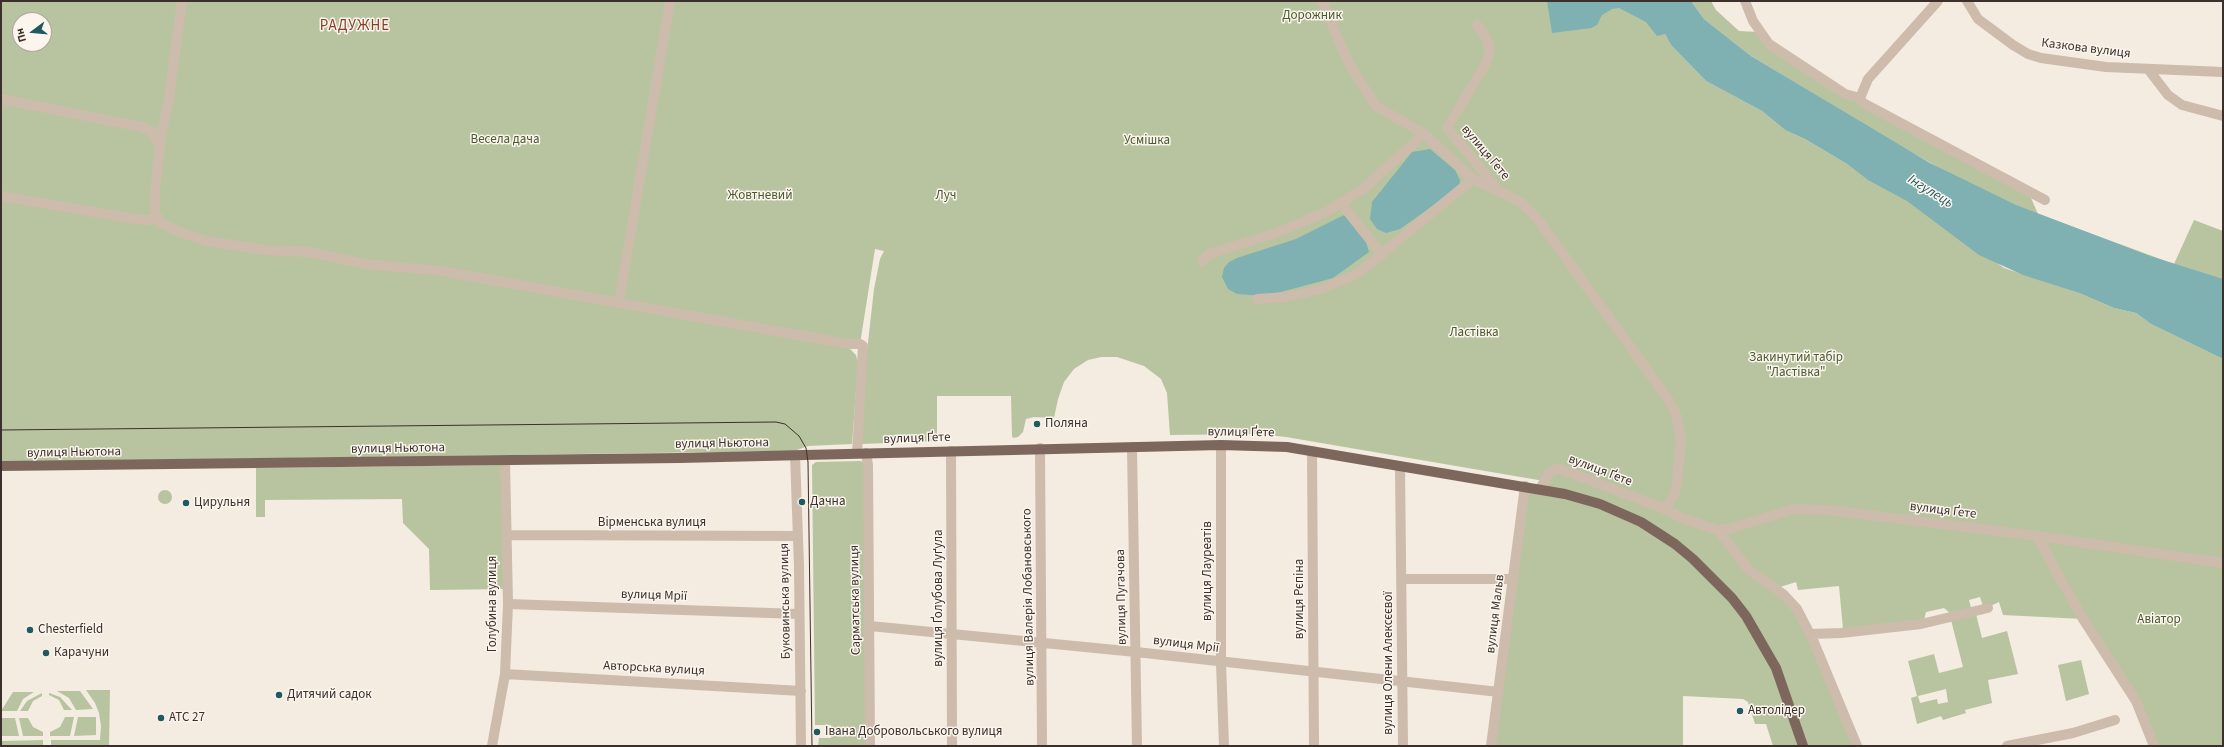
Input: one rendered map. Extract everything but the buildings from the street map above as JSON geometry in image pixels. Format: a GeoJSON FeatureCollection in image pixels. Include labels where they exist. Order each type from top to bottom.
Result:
{"type":"FeatureCollection","features":[{"type":"Feature","properties":{"kind":"main road","name":"вулиця Ґете"},"geometry":{"type":"LineString","coordinates":[[795,455],[1040,448],[1266,445],[1312,451],[1400,467],[1540,489]]}},
{"type":"Feature","properties":{"kind":"main road","name":"вулиця Ньютона"},"geometry":{"type":"LineString","coordinates":[[1,466],[505,461],[795,455]]}},
{"type":"Feature","properties":{"kind":"main road"},"geometry":{"type":"LineString","coordinates":[[1540,489],[1600,504],[1641,522],[1675,544],[1713,578],[1746,616],[1760,637],[1783,686],[1803,746]]}},
{"type":"Feature","properties":{"kind":"street"},"geometry":{"type":"LineString","coordinates":[[182,1],[168,104],[160,146],[154,206],[161,223],[180,232],[206,241],[265,250],[309,252],[365,264],[442,271],[619,302],[670,1]]}},
{"type":"Feature","properties":{"kind":"street"},"geometry":{"type":"LineString","coordinates":[[1322,1],[1349,64],[1369,97],[1386,113],[1406,122],[1423,133],[1473,179],[1499,192]]}},
{"type":"Feature","properties":{"kind":"street"},"geometry":{"type":"LineString","coordinates":[[1745,1],[1753,21],[1769,44],[1845,94],[1860,98],[1863,103],[2045,200]]}},
{"type":"Feature","properties":{"kind":"street"},"geometry":{"type":"LineString","coordinates":[[1860,98],[1868,79],[1938,1]]}},
{"type":"Feature","properties":{"kind":"street","name":"Казкова вулиця"},"geometry":{"type":"LineString","coordinates":[[1967,1],[1978,19],[2028,54],[2040,58],[2076,63],[2148,69],[2223,72]]}},
{"type":"Feature","properties":{"kind":"street","name":"вулиця Ґете"},"geometry":{"type":"LineString","coordinates":[[1477,25],[1487,39],[1490,51],[1486,63],[1448,126],[1452,135],[1499,192],[1520,202],[1536,217],[1666,396],[1676,414],[1681,438],[1677,483],[1674,495],[1665,509]]}},
{"type":"Feature","properties":{"kind":"street"},"geometry":{"type":"LineString","coordinates":[[2148,69],[2168,95],[2182,105],[2223,116]]}},
{"type":"Feature","properties":{"kind":"street"},"geometry":{"type":"LineString","coordinates":[[1,99],[142,126],[153,133],[160,146]]}},
{"type":"Feature","properties":{"kind":"street"},"geometry":{"type":"LineString","coordinates":[[1202,262],[1209,254],[1276,233],[1326,212],[1364,188],[1413,144],[1423,133]]}},
{"type":"Feature","properties":{"kind":"street"},"geometry":{"type":"LineString","coordinates":[[1257,299],[1286,297],[1321,289],[1357,274],[1473,179]]}},
{"type":"Feature","properties":{"kind":"street"},"geometry":{"type":"LineString","coordinates":[[1,196],[136,219],[148,220],[158,218]]}},
{"type":"Feature","properties":{"kind":"street"},"geometry":{"type":"LineString","coordinates":[[1341,203],[1382,255]]}},
{"type":"Feature","properties":{"kind":"street","name":"Сарматська вулиця"},"geometry":{"type":"LineString","coordinates":[[619,302],[863,346],[862,453],[870,626],[870,746]]}},
{"type":"Feature","properties":{"kind":"street","name":"вулиця Лауреатів"},"geometry":{"type":"LineString","coordinates":[[1221,445],[1224,746]]}},
{"type":"Feature","properties":{"kind":"street","name":"вулиця Пугачова"},"geometry":{"type":"LineString","coordinates":[[1132,447],[1137,746]]}},
{"type":"Feature","properties":{"kind":"street","name":"вулиця Валерія Лобановського"},"geometry":{"type":"LineString","coordinates":[[1040,448],[1043,645],[1042,746]]}},
{"type":"Feature","properties":{"kind":"street","name":"вулиця Ґолубова Луґула"},"geometry":{"type":"LineString","coordinates":[[951,451],[953,635],[952,746]]}},
{"type":"Feature","properties":{"kind":"street","name":"вулиця Рєпіна"},"geometry":{"type":"LineString","coordinates":[[1312,451],[1314,746]]}},
{"type":"Feature","properties":{"kind":"street","name":"Буковинська вулиця"},"geometry":{"type":"LineString","coordinates":[[795,455],[801,746]]}},
{"type":"Feature","properties":{"kind":"street","name":"Голубина вулиця"},"geometry":{"type":"LineString","coordinates":[[492,746],[506,674],[508,604],[505,461]]}},
{"type":"Feature","properties":{"kind":"street","name":"вулиця Олени Алексєєвої"},"geometry":{"type":"LineString","coordinates":[[1400,467],[1403,746]]}},
{"type":"Feature","properties":{"kind":"street","name":"вулиця Ґете"},"geometry":{"type":"LineString","coordinates":[[1540,489],[1549,473],[1558,468],[1665,509],[1684,519],[1718,530],[1738,526],[1782,511],[1803,509],[1828,510],[2031,534],[2037,537],[2223,563]]}},
{"type":"Feature","properties":{"kind":"street","name":"вулиця Мальв"},"geometry":{"type":"LineString","coordinates":[[1491,746],[1525,486]]}},
{"type":"Feature","properties":{"kind":"street"},"geometry":{"type":"LineString","coordinates":[[1718,530],[1749,570],[1777,589],[1791,601],[1811,634],[1857,746]]}},
{"type":"Feature","properties":{"kind":"street","name":"Вірменська вулиця"},"geometry":{"type":"LineString","coordinates":[[507,535],[797,536]]}},
{"type":"Feature","properties":{"kind":"street"},"geometry":{"type":"LineString","coordinates":[[2037,537],[2083,619],[2136,701],[2154,746]]}},
{"type":"Feature","properties":{"kind":"street","name":"вулиця Олени Алексєєвої"},"geometry":{"type":"LineString","coordinates":[[1402,579],[1513,579]]}},
{"type":"Feature","properties":{"kind":"street","name":"вулиця Мрії"},"geometry":{"type":"LineString","coordinates":[[508,604],[799,614]]}},
{"type":"Feature","properties":{"kind":"street"},"geometry":{"type":"LineString","coordinates":[[1811,634],[1841,634],[1921,624],[1988,608]]}},
{"type":"Feature","properties":{"kind":"street","name":"вулиця Мрії"},"geometry":{"type":"LineString","coordinates":[[870,626],[1043,645],[1136,652],[1222,663],[1499,692]]}},
{"type":"Feature","properties":{"kind":"street","name":"Авторська вулиця"},"geometry":{"type":"LineString","coordinates":[[506,674],[801,691]]}},
{"type":"Feature","properties":{"kind":"street"},"geometry":{"type":"LineString","coordinates":[[2006,746],[2073,733],[2116,720]]}},
{"type":"Feature","properties":{"kind":"green space"},"geometry":{"type":"Polygon","coordinates":[[[1,1],[1647,1],[1671,45],[1706,81],[1762,111],[1785,130],[1805,139],[1847,164],[1866,178],[1904,194],[2004,268],[2079,293],[2114,308],[2136,313],[2151,324],[2223,359],[2223,746],[2154,746],[2151,736],[2083,619],[2003,615],[1999,602],[1984,609],[1980,597],[1969,600],[1971,608],[1951,614],[1944,608],[1926,612],[1924,620],[1843,629],[1839,586],[1798,590],[1796,582],[1777,588],[1791,601],[1857,746],[1773,746],[1766,724],[1755,724],[1748,702],[1743,699],[1683,696],[1683,746],[1491,746],[1525,486],[1540,489],[1544,481],[1286,437],[1258,434],[1170,435],[1167,393],[1161,379],[1144,366],[1117,357],[1101,357],[1088,360],[1074,369],[1064,382],[1058,399],[1054,418],[1034,417],[1026,419],[1023,432],[1018,437],[1013,438],[1012,436],[1011,396],[937,396],[937,441],[862,444],[861,405],[874,289],[880,259],[884,251],[875,249],[860,344],[848,347],[856,355],[858,364],[852,444],[808,446],[794,451],[1,462],[1,1]]]}},
{"type":"Feature","properties":{"kind":"green space"},"geometry":{"type":"Polygon","coordinates":[[[1691,1],[1711,1],[1716,10],[1739,31],[1759,32],[1817,75],[2028,191],[2038,214],[2174,264],[2194,220],[2223,231],[2223,309],[2089,252],[1888,139],[1751,56],[1704,19],[1691,1]]]}},
{"type":"Feature","properties":{"kind":"green space"},"geometry":{"type":"Polygon","coordinates":[[[816,462],[864,462],[867,746],[818,746],[819,738],[831,738],[831,725],[815,725],[812,465],[816,462]]]}},
{"type":"Feature","properties":{"kind":"green space"},"geometry":{"type":"Polygon","coordinates":[[[505,465],[508,589],[430,590],[429,549],[403,523],[402,499],[265,500],[265,517],[256,517],[256,468],[505,465]]]}},
{"type":"Feature","properties":{"kind":"green space"},"geometry":{"type":"Polygon","coordinates":[[[162,490],[168,490],[172,494],[172,500],[168,504],[162,504],[158,500],[158,494],[162,490]]]}},
{"type":"Feature","properties":{"kind":"green space"},"geometry":{"type":"Polygon","coordinates":[[[1976,614],[1982,638],[2007,631],[2018,674],[1988,680],[1992,703],[1965,710],[1966,713],[1943,720],[1941,716],[1917,724],[1911,698],[1917,696],[1908,661],[1934,654],[1939,673],[1963,667],[1951,620],[1976,614]],[[1946,689],[1918,696],[1920,703],[1937,699],[1938,704],[1948,702],[1946,689]]]}},
{"type":"Feature","properties":{"kind":"green space"},"geometry":{"type":"Polygon","coordinates":[[[2081,660],[2089,694],[2066,701],[2058,665],[2081,660]]]}},
{"type":"Feature","properties":{"kind":"green space"},"geometry":{"type":"Polygon","coordinates":[[[86,690],[110,690],[109,746],[51,746],[51,740],[100,740],[101,726],[99,713],[95,703],[86,690]]]}},
{"type":"Feature","properties":{"kind":"green space"},"geometry":{"type":"Polygon","coordinates":[[[57,691],[80,691],[93,709],[76,710],[69,698],[57,691]]]}},
{"type":"Feature","properties":{"kind":"green space"},"geometry":{"type":"Polygon","coordinates":[[[13,692],[34,692],[23,699],[17,711],[1,711],[13,692]]]}},
{"type":"Feature","properties":{"kind":"green space"},"geometry":{"type":"Polygon","coordinates":[[[42,693],[42,696],[33,701],[28,711],[20,711],[27,701],[42,693]]]}},
{"type":"Feature","properties":{"kind":"green space"},"geometry":{"type":"Polygon","coordinates":[[[49,693],[60,697],[72,710],[64,710],[59,700],[49,695],[49,693]]]}},
{"type":"Feature","properties":{"kind":"green space"},"geometry":{"type":"Polygon","coordinates":[[[65,717],[74,717],[70,736],[50,736],[50,732],[60,727],[65,717]]]}},
{"type":"Feature","properties":{"kind":"green space"},"geometry":{"type":"Polygon","coordinates":[[[78,717],[96,717],[96,735],[74,736],[78,717]]]}},
{"type":"Feature","properties":{"kind":"green space"},"geometry":{"type":"Polygon","coordinates":[[[1,718],[15,718],[19,736],[1,736],[1,718]]]}},
{"type":"Feature","properties":{"kind":"green space"},"geometry":{"type":"Polygon","coordinates":[[[19,718],[28,718],[33,727],[43,732],[43,736],[23,736],[19,718]]]}},
{"type":"Feature","properties":{"kind":"green space"},"geometry":{"type":"Polygon","coordinates":[[[43,740],[43,746],[1,746],[1,741],[43,740]]]}},
{"type":"Feature","properties":{"kind":"water","name":"Інгулець"},"geometry":{"type":"Polygon","coordinates":[[[1547,1],[1691,1],[1704,19],[1751,56],[1930,163],[2016,205],[2150,256],[2223,279],[2223,359],[2151,324],[2136,313],[2114,308],[2079,293],[2023,275],[1979,255],[1907,201],[1868,180],[1847,164],[1805,139],[1785,130],[1762,111],[1706,81],[1671,45],[1665,34],[1657,36],[1646,22],[1619,8],[1612,9],[1602,15],[1597,25],[1591,28],[1552,33],[1547,1]]]}},
{"type":"Feature","properties":{"kind":"water"},"geometry":{"type":"Polygon","coordinates":[[[1430,149],[1455,170],[1460,180],[1459,187],[1400,229],[1386,233],[1377,229],[1370,219],[1372,202],[1412,152],[1430,149]]]}},
{"type":"Feature","properties":{"kind":"water"},"geometry":{"type":"Polygon","coordinates":[[[1344,215],[1366,242],[1369,252],[1333,278],[1266,296],[1237,294],[1228,289],[1222,277],[1224,268],[1229,262],[1296,239],[1344,215]]]}},
{"type":"Feature","properties":{"kind":"tram line"},"geometry":{"type":"LineString","coordinates":[[1,430],[776,422],[785,424],[799,436],[806,448],[808,462],[812,746]]}},
{"type":"Feature","properties":{"kind":"place","name":"Поляна"},"geometry":{"type":"Point","coordinates":[1037,424]}},
{"type":"Feature","properties":{"kind":"place","name":"Дачна"},"geometry":{"type":"Point","coordinates":[802,502]}},
{"type":"Feature","properties":{"kind":"place","name":"Цирульня"},"geometry":{"type":"Point","coordinates":[186,503]}},
{"type":"Feature","properties":{"kind":"place","name":"Chesterfield"},"geometry":{"type":"Point","coordinates":[30,630]}},
{"type":"Feature","properties":{"kind":"place","name":"Карачуни"},"geometry":{"type":"Point","coordinates":[46,653]}},
{"type":"Feature","properties":{"kind":"place","name":"Дитячий садок"},"geometry":{"type":"Point","coordinates":[279,695]}},
{"type":"Feature","properties":{"kind":"place","name":"Автолідер"},"geometry":{"type":"Point","coordinates":[1740,711]}},
{"type":"Feature","properties":{"kind":"place","name":"АТС 27"},"geometry":{"type":"Point","coordinates":[161,718]}},
{"type":"Feature","properties":{"kind":"place","name":"Івана Добровольського вулиця"},"geometry":{"type":"Point","coordinates":[817,732]}},
{"type":"Feature","properties":{"kind":"district","name":"РАДУЖНЕ"},"geometry":{"type":"Point","coordinates":[355,27]}},
{"type":"Feature","properties":{"kind":"park label","name":"Дорожник"},"geometry":{"type":"Point","coordinates":[1312,16]}},
{"type":"Feature","properties":{"kind":"park label","name":"Весела дача"},"geometry":{"type":"Point","coordinates":[505,140]}},
{"type":"Feature","properties":{"kind":"park label","name":"Усмішка"},"geometry":{"type":"Point","coordinates":[1147,141]}},
{"type":"Feature","properties":{"kind":"park label","name":"Жовтневий"},"geometry":{"type":"Point","coordinates":[760,196]}},
{"type":"Feature","properties":{"kind":"park label","name":"Луч"},"geometry":{"type":"Point","coordinates":[946,196]}},
{"type":"Feature","properties":{"kind":"park label","name":"Ластівка"},"geometry":{"type":"Point","coordinates":[1474,333]}},
{"type":"Feature","properties":{"kind":"park label","name":"Закинутий табір \"Ластівка\""},"geometry":{"type":"Point","coordinates":[1796,366]}},
{"type":"Feature","properties":{"kind":"park label","name":"Авіатор"},"geometry":{"type":"Point","coordinates":[2159,620]}}]}
